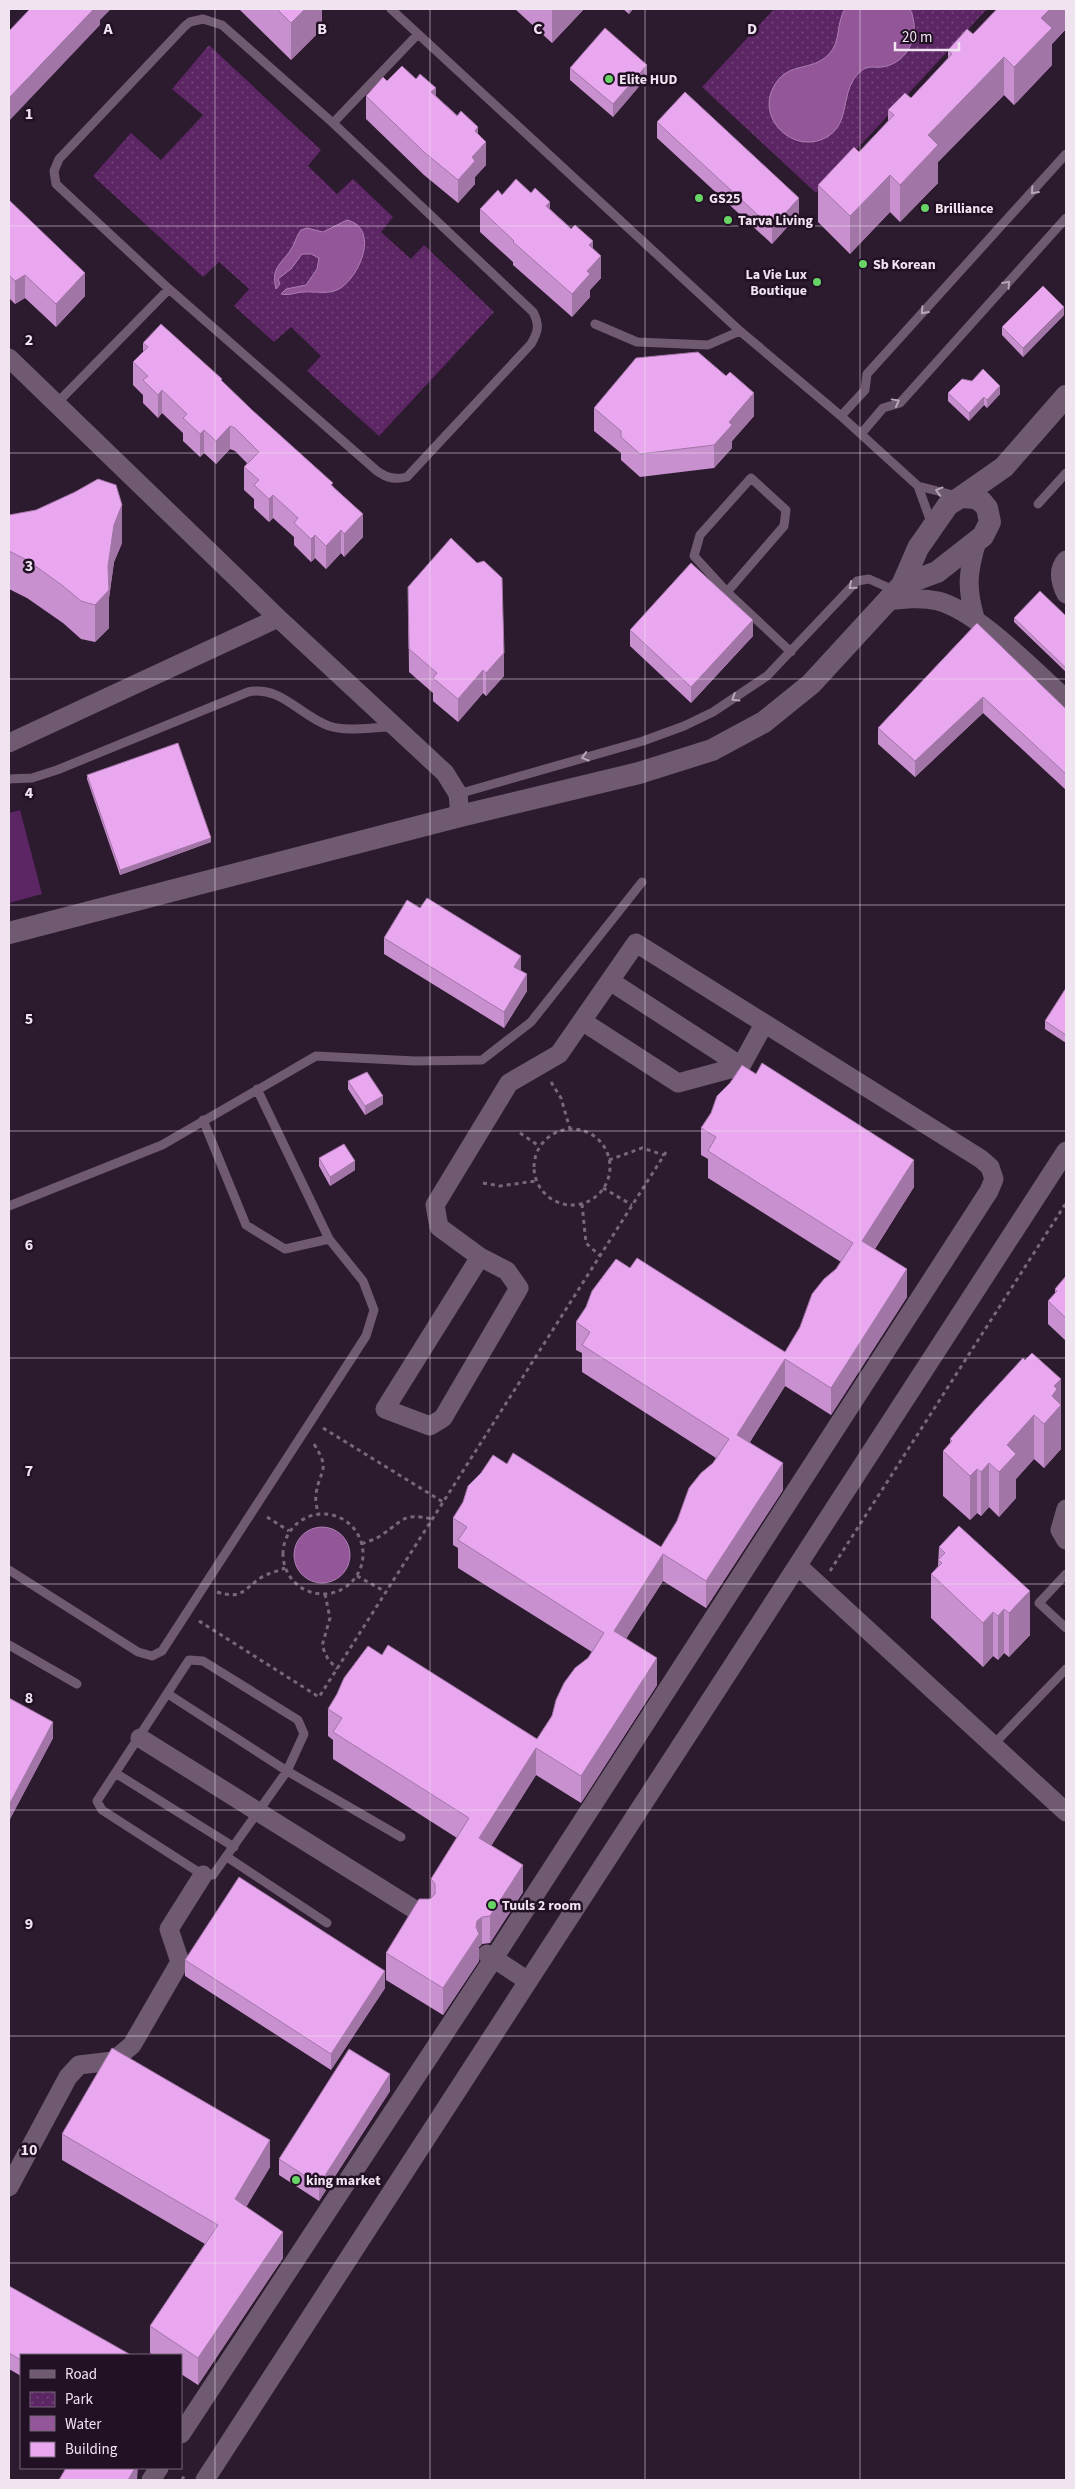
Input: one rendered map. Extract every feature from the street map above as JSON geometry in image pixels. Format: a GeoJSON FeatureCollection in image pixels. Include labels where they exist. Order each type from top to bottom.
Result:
{"type":"FeatureCollection","features":[{"type":"Feature","properties":{"kind":"street"},"geometry":{"type":"LineString","coordinates":[[9,358],[278,618],[445,773],[458,794],[460,816]]}},
{"type":"Feature","properties":{"kind":"street"},"geometry":{"type":"LineString","coordinates":[[9,933],[460,816],[639,773],[712,750],[764,722],[811,684],[895,592],[918,548],[948,505],[1004,467],[1066,396]]}},
{"type":"Feature","properties":{"kind":"street"},"geometry":{"type":"LineString","coordinates":[[895,592],[937,572],[988,530],[990,515],[1004,467]]}},
{"type":"Feature","properties":{"kind":"street"},"geometry":{"type":"LineString","coordinates":[[961,497],[976,498],[982,502],[990,515]]}},
{"type":"Feature","properties":{"kind":"street"},"geometry":{"type":"LineString","coordinates":[[974,618],[968,595],[968,571],[977,540]]}},
{"type":"Feature","properties":{"kind":"street"},"geometry":{"type":"LineString","coordinates":[[918,548],[917,560],[921,566],[927,571],[937,572]]}},
{"type":"Feature","properties":{"kind":"street"},"geometry":{"type":"LineString","coordinates":[[1066,560],[1062,565],[1060,580],[1066,594]]}},
{"type":"Feature","properties":{"kind":"street"},"geometry":{"type":"LineString","coordinates":[[895,592],[912,598],[938,601],[974,618],[1066,699]]}},
{"type":"Feature","properties":{"kind":"street"},"geometry":{"type":"LineString","coordinates":[[9,743],[278,618]]}},
{"type":"Feature","properties":{"kind":"street"},"geometry":{"type":"LineString","coordinates":[[182,2432],[989,1191],[994,1179],[990,1167],[981,1159],[636,943],[560,1054],[509,1083],[435,1205],[439,1227],[480,1257],[508,1271],[518,1288],[443,1418],[430,1426],[385,1409],[480,1257]]}},
{"type":"Feature","properties":{"kind":"street"},"geometry":{"type":"LineString","coordinates":[[610,981],[741,1066]]}},
{"type":"Feature","properties":{"kind":"street"},"geometry":{"type":"LineString","coordinates":[[582,1021],[678,1083],[741,1066],[764,1024]]}},
{"type":"Feature","properties":{"kind":"street"},"geometry":{"type":"LineString","coordinates":[[205,2480],[1066,1151]]}},
{"type":"Feature","properties":{"kind":"street"},"geometry":{"type":"LineString","coordinates":[[1066,1509],[1060,1530],[1066,1540]]}},
{"type":"Feature","properties":{"kind":"street"},"geometry":{"type":"LineString","coordinates":[[798,1566],[1066,1812]]}},
{"type":"Feature","properties":{"kind":"street"},"geometry":{"type":"LineString","coordinates":[[140,1738],[425,1916]]}},
{"type":"Feature","properties":{"kind":"street"},"geometry":{"type":"LineString","coordinates":[[9,2187],[68,2078],[78,2065],[113,2061],[132,2045],[180,1962],[169,1929],[203,1876]]}},
{"type":"Feature","properties":{"kind":"street"},"geometry":{"type":"LineString","coordinates":[[490,1956],[528,1981]]}},
{"type":"Feature","properties":{"kind":"street"},"geometry":{"type":"LineString","coordinates":[[150,2480],[158,2469]]}},
{"type":"Feature","properties":{"kind":"lane"},"geometry":{"type":"LineString","coordinates":[[391,9],[740,331],[841,416],[918,486],[961,497]]}},
{"type":"Feature","properties":{"kind":"lane"},"geometry":{"type":"LineString","coordinates":[[203,18],[222,25],[333,123],[533,312],[538,321],[538,332],[531,344],[414,471],[407,477],[398,479],[381,474],[169,289],[59,188],[54,180],[54,171],[59,159],[184,26],[203,18]]}},
{"type":"Feature","properties":{"kind":"lane"},"geometry":{"type":"LineString","coordinates":[[333,123],[418,34]]}},
{"type":"Feature","properties":{"kind":"lane"},"geometry":{"type":"LineString","coordinates":[[841,416],[866,390],[868,374],[1066,154]]}},
{"type":"Feature","properties":{"kind":"lane"},"geometry":{"type":"LineString","coordinates":[[861,434],[883,408],[900,403],[1066,218]]}},
{"type":"Feature","properties":{"kind":"lane"},"geometry":{"type":"LineString","coordinates":[[57,403],[169,289]]}},
{"type":"Feature","properties":{"kind":"lane"},"geometry":{"type":"LineString","coordinates":[[595,324],[638,342],[708,345],[740,331]]}},
{"type":"Feature","properties":{"kind":"lane"},"geometry":{"type":"LineString","coordinates":[[1038,504],[1066,473]]}},
{"type":"Feature","properties":{"kind":"lane"},"geometry":{"type":"LineString","coordinates":[[727,592],[784,526],[786,510],[750,478],[700,535],[694,556],[727,592],[791,652]]}},
{"type":"Feature","properties":{"kind":"lane"},"geometry":{"type":"LineString","coordinates":[[918,486],[932,526]]}},
{"type":"Feature","properties":{"kind":"lane"},"geometry":{"type":"LineString","coordinates":[[458,794],[643,741],[684,726],[713,712],[767,676],[857,581],[869,579],[895,592]]}},
{"type":"Feature","properties":{"kind":"lane"},"geometry":{"type":"LineString","coordinates":[[9,779],[32,778],[57,770],[248,692],[259,690],[281,697],[328,726],[340,728],[397,727]]}},
{"type":"Feature","properties":{"kind":"lane"},"geometry":{"type":"LineString","coordinates":[[9,1206],[162,1145],[316,1056],[415,1061],[482,1060],[532,1022],[642,882]]}},
{"type":"Feature","properties":{"kind":"lane"},"geometry":{"type":"LineString","coordinates":[[9,1570],[138,1652],[152,1656],[162,1651],[366,1336],[374,1310],[363,1281],[329,1239],[257,1089]]}},
{"type":"Feature","properties":{"kind":"lane"},"geometry":{"type":"LineString","coordinates":[[204,1120],[246,1225],[285,1249],[329,1239]]}},
{"type":"Feature","properties":{"kind":"lane"},"geometry":{"type":"LineString","coordinates":[[1066,1574],[1039,1603],[1066,1628]]}},
{"type":"Feature","properties":{"kind":"lane"},"geometry":{"type":"LineString","coordinates":[[9,1646],[76,1684]]}},
{"type":"Feature","properties":{"kind":"lane"},"geometry":{"type":"LineString","coordinates":[[189,1660],[203,1661],[298,1720],[304,1734],[287,1771],[260,1812],[213,1875],[203,1876],[102,1810],[98,1801],[140,1738],[189,1660]]}},
{"type":"Feature","properties":{"kind":"lane"},"geometry":{"type":"LineString","coordinates":[[993,1745],[1066,1669]]}},
{"type":"Feature","properties":{"kind":"lane"},"geometry":{"type":"LineString","coordinates":[[168,1694],[287,1771],[401,1837]]}},
{"type":"Feature","properties":{"kind":"lane"},"geometry":{"type":"LineString","coordinates":[[117,1774],[234,1847]]}},
{"type":"Feature","properties":{"kind":"lane"},"geometry":{"type":"LineString","coordinates":[[227,1857],[327,1923]]}},
{"type":"Feature","properties":{"kind":"path"},"geometry":{"type":"LineString","coordinates":[[551,1082],[562,1098],[570,1128]]}},
{"type":"Feature","properties":{"kind":"path"},"geometry":{"type":"LineString","coordinates":[[570,1128],[582,1130],[593,1135],[602,1143],[609,1160],[608,1177],[604,1188],[594,1198],[582,1204],[569,1205],[556,1202],[545,1195],[536,1181],[533,1172],[534,1158],[540,1146],[553,1134],[570,1128]]}},
{"type":"Feature","properties":{"kind":"path"},"geometry":{"type":"LineString","coordinates":[[520,1133],[540,1146]]}},
{"type":"Feature","properties":{"kind":"path"},"geometry":{"type":"LineString","coordinates":[[609,1160],[642,1148],[664,1155]]}},
{"type":"Feature","properties":{"kind":"path"},"geometry":{"type":"LineString","coordinates":[[202,1613],[198,1620],[319,1697],[668,1149]]}},
{"type":"Feature","properties":{"kind":"path"},"geometry":{"type":"LineString","coordinates":[[483,1183],[500,1186],[536,1181]]}},
{"type":"Feature","properties":{"kind":"path"},"geometry":{"type":"LineString","coordinates":[[604,1188],[632,1206]]}},
{"type":"Feature","properties":{"kind":"path"},"geometry":{"type":"LineString","coordinates":[[820,1586],[1066,1203]]}},
{"type":"Feature","properties":{"kind":"path"},"geometry":{"type":"LineString","coordinates":[[582,1204],[586,1243],[600,1256]]}},
{"type":"Feature","properties":{"kind":"path"},"geometry":{"type":"LineString","coordinates":[[316,1433],[320,1426],[443,1502]]}},
{"type":"Feature","properties":{"kind":"path"},"geometry":{"type":"LineString","coordinates":[[306,1448],[312,1440],[324,1459],[323,1473],[316,1494],[318,1514]]}},
{"type":"Feature","properties":{"kind":"path"},"geometry":{"type":"LineString","coordinates":[[326,1513],[345,1521],[359,1536],[362,1544],[362,1563],[357,1576],[337,1592],[324,1594],[300,1588],[291,1579],[285,1568],[282,1555],[284,1542],[289,1531],[299,1521],[318,1514],[326,1513]]}},
{"type":"Feature","properties":{"kind":"path"},"geometry":{"type":"LineString","coordinates":[[264,1515],[289,1531]]}},
{"type":"Feature","properties":{"kind":"path"},"geometry":{"type":"LineString","coordinates":[[362,1544],[383,1535],[397,1521],[415,1515],[432,1519]]}},
{"type":"Feature","properties":{"kind":"path"},"geometry":{"type":"LineString","coordinates":[[215,1592],[230,1596],[244,1593],[263,1576],[285,1568]]}},
{"type":"Feature","properties":{"kind":"path"},"geometry":{"type":"LineString","coordinates":[[357,1576],[386,1592]]}},
{"type":"Feature","properties":{"kind":"path"},"geometry":{"type":"LineString","coordinates":[[211,1599],[220,1584]]}},
{"type":"Feature","properties":{"kind":"path"},"geometry":{"type":"LineString","coordinates":[[324,1594],[330,1618],[322,1646],[328,1659],[337,1668]]}},
{"type":"Feature","properties":{"kind":"green space"},"geometry":{"type":"Polygon","coordinates":[[[774,9],[987,9],[816,193],[702,87],[774,9]]]}},
{"type":"Feature","properties":{"kind":"green space"},"geometry":{"type":"Polygon","coordinates":[[[209,45],[321,150],[308,166],[337,194],[353,179],[393,217],[381,232],[411,259],[424,245],[494,312],[379,436],[307,371],[321,356],[291,327],[274,342],[234,306],[249,289],[219,262],[203,277],[93,176],[131,133],[161,160],[203,115],[172,89],[209,45]]]}},
{"type":"Feature","properties":{"kind":"green space"},"geometry":{"type":"Polygon","coordinates":[[[20,810],[42,894],[9,903],[9,813],[20,810]]]}},
{"type":"Feature","properties":{"kind":"water"},"geometry":{"type":"Polygon","coordinates":[[[845,9],[910,9],[914,27],[911,45],[900,59],[892,64],[866,68],[861,71],[854,79],[850,88],[843,116],[834,132],[825,138],[813,142],[791,138],[781,131],[774,122],[770,112],[769,100],[773,88],[785,74],[822,60],[829,54],[835,44],[840,20],[845,9]]]}},
{"type":"Feature","properties":{"kind":"water"},"geometry":{"type":"Polygon","coordinates":[[[347,220],[357,225],[363,232],[365,242],[359,264],[347,283],[331,292],[281,294],[286,289],[306,285],[317,269],[319,258],[311,254],[302,254],[291,269],[278,279],[280,284],[276,289],[275,276],[277,267],[292,248],[301,230],[307,228],[323,232],[347,220]]]}},
{"type":"Feature","properties":{"kind":"water"},"geometry":{"type":"Polygon","coordinates":[[[316,1527],[328,1527],[342,1535],[350,1549],[348,1566],[342,1575],[328,1583],[316,1583],[306,1578],[299,1571],[294,1561],[294,1549],[299,1539],[306,1532],[316,1527]]]}},
{"type":"Feature","properties":{"kind":"building"},"geometry":{"type":"Polygon","coordinates":[[[30,9],[94,9],[9,98],[9,31],[30,9]]]}},
{"type":"Feature","properties":{"kind":"building"},"geometry":{"type":"Polygon","coordinates":[[[277,9],[305,9],[291,23],[277,9]]]}},
{"type":"Feature","properties":{"kind":"building"},"geometry":{"type":"Polygon","coordinates":[[[997,9],[1050,9],[1041,18],[1052,28],[1014,67],[1004,57],[928,135],[938,145],[900,185],[890,175],[850,216],[818,185],[854,147],[859,152],[894,115],[888,110],[905,93],[911,98],[952,54],[948,50],[967,29],[973,34],[997,9]]]}},
{"type":"Feature","properties":{"kind":"building","name":"Elite HUD"},"geometry":{"type":"Polygon","coordinates":[[[605,28],[647,65],[613,104],[570,68],[605,28]]]}},
{"type":"Feature","properties":{"kind":"building"},"geometry":{"type":"Polygon","coordinates":[[[402,66],[416,79],[420,74],[436,88],[431,92],[457,116],[461,111],[478,127],[475,131],[486,142],[472,157],[475,161],[458,180],[424,152],[366,96],[383,77],[387,81],[402,66]]]}},
{"type":"Feature","properties":{"kind":"building"},"geometry":{"type":"Polygon","coordinates":[[[685,92],[799,198],[772,228],[657,122],[685,92]]]}},
{"type":"Feature","properties":{"kind":"building"},"geometry":{"type":"Polygon","coordinates":[[[516,179],[531,193],[535,188],[550,202],[546,206],[571,229],[575,225],[593,241],[589,245],[601,256],[587,271],[590,274],[572,294],[513,242],[480,209],[498,190],[502,195],[516,179]]]}},
{"type":"Feature","properties":{"kind":"building"},"geometry":{"type":"Polygon","coordinates":[[[9,200],[85,273],[56,304],[25,275],[15,281],[9,275],[9,200]]]}},
{"type":"Feature","properties":{"kind":"building"},"geometry":{"type":"Polygon","coordinates":[[[1043,286],[1064,307],[1023,348],[1002,327],[1043,286]]]}},
{"type":"Feature","properties":{"kind":"building"},"geometry":{"type":"Polygon","coordinates":[[[161,324],[333,483],[331,485],[363,514],[344,534],[341,530],[326,546],[315,535],[311,539],[294,523],[298,518],[273,495],[269,499],[254,485],[259,480],[244,467],[259,452],[235,428],[230,426],[216,441],[204,430],[200,434],[183,418],[187,414],[162,390],[158,395],[143,380],[148,376],[133,362],[148,347],[143,343],[161,324]]]}},
{"type":"Feature","properties":{"kind":"building"},"geometry":{"type":"Polygon","coordinates":[[[698,352],[726,376],[730,372],[754,393],[729,422],[732,425],[714,445],[640,454],[621,437],[621,431],[594,408],[636,358],[698,352]]]}},
{"type":"Feature","properties":{"kind":"building"},"geometry":{"type":"Polygon","coordinates":[[[983,369],[1000,386],[987,400],[984,397],[969,413],[948,393],[962,379],[972,381],[983,369]]]}},
{"type":"Feature","properties":{"kind":"building"},"geometry":{"type":"Polygon","coordinates":[[[98,479],[116,485],[122,505],[114,525],[108,566],[109,590],[95,605],[81,601],[27,560],[9,551],[9,515],[36,510],[98,479]]]}},
{"type":"Feature","properties":{"kind":"building"},"geometry":{"type":"Polygon","coordinates":[[[451,538],[477,563],[484,561],[502,578],[504,653],[486,673],[483,670],[458,699],[433,678],[437,673],[409,649],[408,587],[451,538]]]}},
{"type":"Feature","properties":{"kind":"building"},"geometry":{"type":"Polygon","coordinates":[[[691,563],[753,620],[691,687],[630,630],[691,563]]]}},
{"type":"Feature","properties":{"kind":"building"},"geometry":{"type":"Polygon","coordinates":[[[1040,591],[1066,616],[1066,668],[1014,618],[1040,591]]]}},
{"type":"Feature","properties":{"kind":"building"},"geometry":{"type":"Polygon","coordinates":[[[977,623],[1066,709],[1066,774],[983,697],[915,761],[878,728],[977,623]]]}},
{"type":"Feature","properties":{"kind":"building"},"geometry":{"type":"Polygon","coordinates":[[[178,743],[211,838],[120,870],[87,775],[178,743]]]}},
{"type":"Feature","properties":{"kind":"building"},"geometry":{"type":"Polygon","coordinates":[[[427,898],[521,956],[514,967],[527,974],[504,1012],[384,938],[407,900],[420,908],[427,898]]]}},
{"type":"Feature","properties":{"kind":"building"},"geometry":{"type":"Polygon","coordinates":[[[1066,988],[1066,1035],[1045,1021],[1066,988]]]}},
{"type":"Feature","properties":{"kind":"building"},"geometry":{"type":"Polygon","coordinates":[[[762,1063],[914,1160],[862,1241],[907,1269],[831,1388],[785,1359],[737,1435],[783,1463],[706,1581],[663,1554],[614,1631],[657,1658],[581,1776],[536,1748],[479,1838],[523,1865],[490,1916],[482,1917],[477,1921],[476,1927],[479,1934],[443,1988],[386,1953],[419,1899],[430,1899],[435,1894],[435,1884],[431,1879],[469,1818],[333,1732],[342,1718],[328,1709],[344,1678],[368,1646],[382,1655],[388,1645],[537,1739],[552,1716],[556,1700],[564,1683],[575,1668],[588,1658],[604,1633],[458,1540],[467,1527],[453,1518],[463,1502],[468,1486],[481,1473],[493,1455],[507,1464],[513,1453],[661,1547],[677,1521],[689,1488],[701,1473],[713,1463],[729,1439],[582,1345],[590,1332],[576,1322],[586,1307],[592,1291],[616,1259],[630,1268],[637,1258],[785,1352],[800,1327],[812,1294],[824,1279],[836,1269],[853,1243],[708,1151],[716,1137],[701,1128],[711,1113],[717,1096],[730,1083],[742,1065],[756,1074],[762,1063]]]}},
{"type":"Feature","properties":{"kind":"building"},"geometry":{"type":"Polygon","coordinates":[[[367,1072],[383,1096],[365,1106],[348,1081],[367,1072]]]}},
{"type":"Feature","properties":{"kind":"building"},"geometry":{"type":"Polygon","coordinates":[[[344,1144],[355,1161],[330,1177],[319,1158],[344,1144]]]}},
{"type":"Feature","properties":{"kind":"building"},"geometry":{"type":"Polygon","coordinates":[[[1066,1276],[1066,1318],[1048,1301],[1066,1276]]]}},
{"type":"Feature","properties":{"kind":"building"},"geometry":{"type":"Polygon","coordinates":[[[1032,1353],[1061,1379],[1054,1386],[1057,1389],[1052,1396],[1061,1405],[1044,1424],[1034,1415],[1007,1445],[1016,1454],[999,1472],[989,1463],[981,1472],[977,1469],[970,1476],[943,1451],[952,1441],[950,1439],[977,1408],[1023,1358],[1025,1360],[1032,1353]]]}},
{"type":"Feature","properties":{"kind":"building"},"geometry":{"type":"Polygon","coordinates":[[[959,1526],[1030,1591],[1009,1613],[1004,1609],[998,1616],[993,1612],[983,1623],[931,1574],[942,1563],[938,1560],[945,1553],[939,1547],[959,1526]]]}},
{"type":"Feature","properties":{"kind":"building"},"geometry":{"type":"Polygon","coordinates":[[[9,1698],[53,1722],[10,1803],[9,1802],[9,1698]]]}},
{"type":"Feature","properties":{"kind":"building"},"geometry":{"type":"Polygon","coordinates":[[[239,1877],[385,1971],[331,2054],[185,1960],[239,1877]]]}},
{"type":"Feature","properties":{"kind":"building"},"geometry":{"type":"Polygon","coordinates":[[[112,2048],[270,2140],[235,2199],[283,2232],[198,2358],[150,2326],[218,2225],[62,2134],[112,2048]]]}},
{"type":"Feature","properties":{"kind":"building"},"geometry":{"type":"Polygon","coordinates":[[[349,2049],[390,2074],[319,2185],[279,2159],[349,2049]]]}},
{"type":"Feature","properties":{"kind":"building"},"geometry":{"type":"Polygon","coordinates":[[[9,2286],[129,2354],[20,2354],[20,2359],[9,2353],[9,2286]]]}},
{"type":"Feature","properties":{"kind":"building"},"geometry":{"type":"Polygon","coordinates":[[[65,2469],[134,2469],[128,2480],[59,2480],[65,2469]]]}},
{"type":"Feature","properties":{"kind":"place","name":"Elite HUD"},"geometry":{"type":"Point","coordinates":[609,79]}},
{"type":"Feature","properties":{"kind":"place","name":"GS25"},"geometry":{"type":"Point","coordinates":[699,198]}},
{"type":"Feature","properties":{"kind":"place","name":"Brilliance"},"geometry":{"type":"Point","coordinates":[925,208]}},
{"type":"Feature","properties":{"kind":"place","name":"Tarva Living"},"geometry":{"type":"Point","coordinates":[728,220]}},
{"type":"Feature","properties":{"kind":"place","name":"Sb Korean"},"geometry":{"type":"Point","coordinates":[863,264]}},
{"type":"Feature","properties":{"kind":"place","name":"La Vie Lux Boutique"},"geometry":{"type":"Point","coordinates":[817,282]}},
{"type":"Feature","properties":{"kind":"place","name":"Tuuls 2 room"},"geometry":{"type":"Point","coordinates":[492,1905]}},
{"type":"Feature","properties":{"kind":"place","name":"king market"},"geometry":{"type":"Point","coordinates":[296,2180]}}]}
